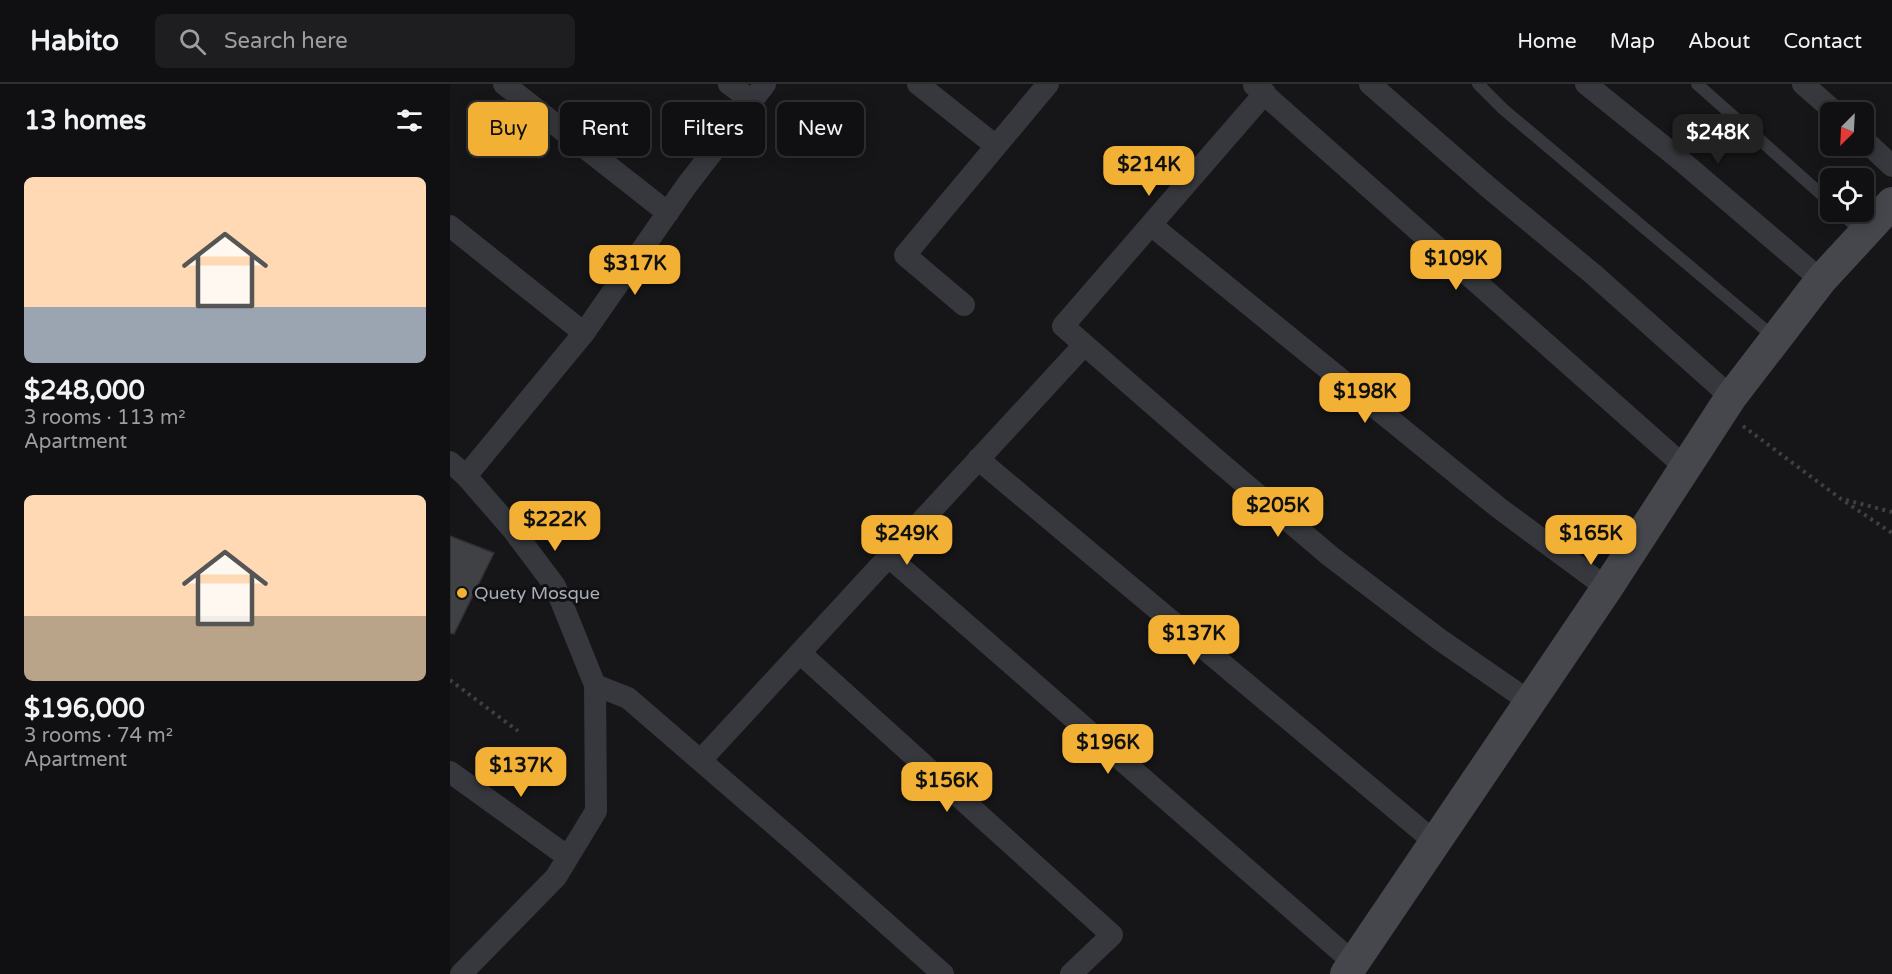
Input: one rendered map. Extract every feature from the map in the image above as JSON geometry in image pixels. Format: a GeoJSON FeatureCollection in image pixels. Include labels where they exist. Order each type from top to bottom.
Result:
{"type":"FeatureCollection","features":[{"type":"Feature","properties":{"kind":"street"},"geometry":{"type":"LineString","coordinates":[[504,84],[668,213]]}},
{"type":"Feature","properties":{"kind":"street"},"geometry":{"type":"LineString","coordinates":[[461,974],[556,877],[596,811],[595,685],[555,586],[513,530],[458,469],[584,333],[668,213],[758,93],[729,84]]}},
{"type":"Feature","properties":{"kind":"street"},"geometry":{"type":"LineString","coordinates":[[918,84],[996,146]]}},
{"type":"Feature","properties":{"kind":"street"},"geometry":{"type":"LineString","coordinates":[[964,305],[905,255],[1048,84]]}},
{"type":"Feature","properties":{"kind":"street"},"geometry":{"type":"LineString","coordinates":[[1370,84],[1488,187],[1593,274],[1727,404]]}},
{"type":"Feature","properties":{"kind":"street"},"geometry":{"type":"LineString","coordinates":[[1803,84],[1824,102]]}},
{"type":"Feature","properties":{"kind":"street"},"geometry":{"type":"LineString","coordinates":[[1592,86],[1821,280]]}},
{"type":"Feature","properties":{"kind":"street"},"geometry":{"type":"LineString","coordinates":[[1530,702],[1439,639],[1330,556],[1064,326],[1151,225],[1259,89],[1684,467]]}},
{"type":"Feature","properties":{"kind":"street"},"geometry":{"type":"LineString","coordinates":[[1874,149],[1892,166]]}},
{"type":"Feature","properties":{"kind":"street"},"geometry":{"type":"LineString","coordinates":[[889,557],[1350,968],[1607,588],[1727,404],[1821,280],[1892,202]]}},
{"type":"Feature","properties":{"kind":"street"},"geometry":{"type":"LineString","coordinates":[[450,225],[584,333]]}},
{"type":"Feature","properties":{"kind":"street"},"geometry":{"type":"LineString","coordinates":[[1151,225],[1499,508],[1607,588]]}},
{"type":"Feature","properties":{"kind":"street"},"geometry":{"type":"LineString","coordinates":[[701,760],[1084,345]]}},
{"type":"Feature","properties":{"kind":"street"},"geometry":{"type":"LineString","coordinates":[[978,459],[1435,842]]}},
{"type":"Feature","properties":{"kind":"street"},"geometry":{"type":"LineString","coordinates":[[800,652],[1112,935],[1071,974]]}},
{"type":"Feature","properties":{"kind":"street"},"geometry":{"type":"LineString","coordinates":[[595,685],[628,698],[943,974]]}},
{"type":"Feature","properties":{"kind":"street"},"geometry":{"type":"LineString","coordinates":[[450,772],[568,857]]}},
{"type":"Feature","properties":{"kind":"lane"},"geometry":{"type":"LineString","coordinates":[[1478,84],[1503,109],[1776,339]]}},
{"type":"Feature","properties":{"kind":"lane"},"geometry":{"type":"LineString","coordinates":[[1696,84],[1820,193]]}},
{"type":"Feature","properties":{"kind":"lane"},"geometry":{"type":"LineString","coordinates":[[1851,222],[1864,233]]}},
{"type":"Feature","properties":{"kind":"path"},"geometry":{"type":"LineString","coordinates":[[1727,404],[1842,499],[1892,533]]}},
{"type":"Feature","properties":{"kind":"path"},"geometry":{"type":"LineString","coordinates":[[1842,499],[1892,512]]}},
{"type":"Feature","properties":{"kind":"path"},"geometry":{"type":"LineString","coordinates":[[450,680],[518,731]]}},
{"type":"Feature","properties":{"kind":"building","name":"Quety Mosque"},"geometry":{"type":"Polygon","coordinates":[[[450,536],[494,553],[454,634],[450,633],[450,536]]]}},
{"type":"Feature","properties":{"kind":"place","name":"Quety Mosque"},"geometry":{"type":"Point","coordinates":[462,593]}}]}
